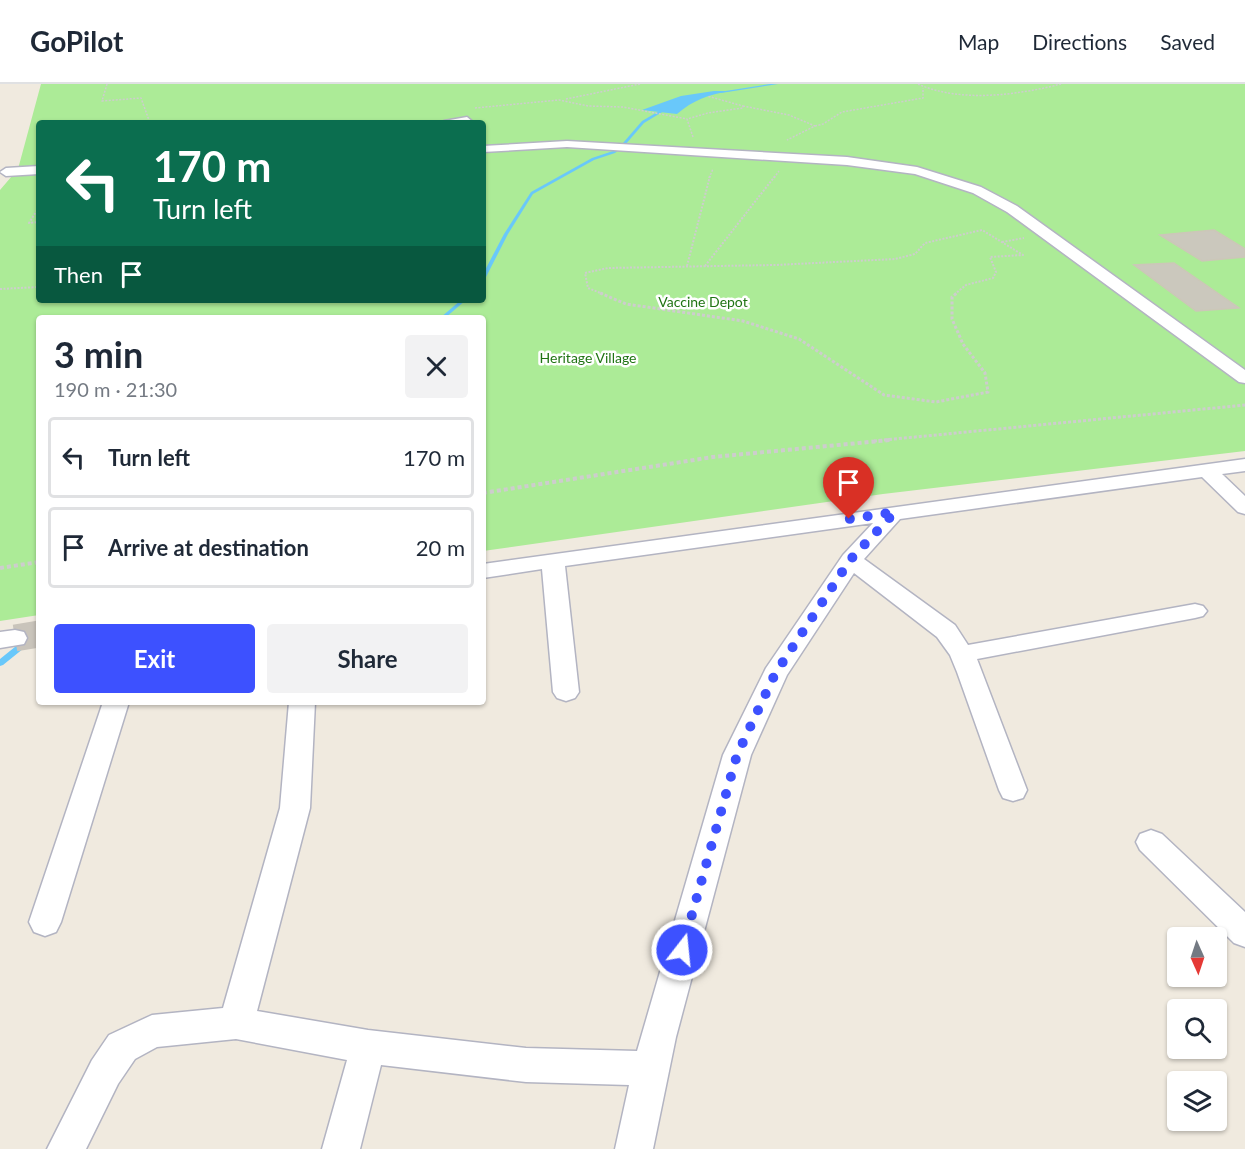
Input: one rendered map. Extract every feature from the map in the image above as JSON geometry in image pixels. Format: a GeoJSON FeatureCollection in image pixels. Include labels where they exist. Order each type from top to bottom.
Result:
{"type":"FeatureCollection","features":[{"type":"Feature","properties":{"kind":"street"},"geometry":{"type":"LineString","coordinates":[[486,148],[567,144],[642,148],[847,161],[917,171],[977,190],[1012,209],[1245,378]]}},
{"type":"Feature","properties":{"kind":"street"},"geometry":{"type":"LineString","coordinates":[[2,173],[36,170]]}},
{"type":"Feature","properties":{"kind":"street"},"geometry":{"type":"LineString","coordinates":[[486,571],[1245,465]]}},
{"type":"Feature","properties":{"kind":"street"},"geometry":{"type":"LineString","coordinates":[[1207,471],[1245,508]]}},
{"type":"Feature","properties":{"kind":"street"},"geometry":{"type":"LineString","coordinates":[[634,1149],[651,1069],[737,755],[775,674],[850,560],[895,512]]}},
{"type":"Feature","properties":{"kind":"street"},"geometry":{"type":"LineString","coordinates":[[850,560],[946,631],[962,654],[1013,790]]}},
{"type":"Feature","properties":{"kind":"street"},"geometry":{"type":"LineString","coordinates":[[553,561],[566,692]]}},
{"type":"Feature","properties":{"kind":"street"},"geometry":{"type":"LineString","coordinates":[[962,654],[1195,611]]}},
{"type":"Feature","properties":{"kind":"street"},"geometry":{"type":"LineString","coordinates":[[45,922],[115,705]]}},
{"type":"Feature","properties":{"kind":"street"},"geometry":{"type":"LineString","coordinates":[[236,1023],[296,808],[302,705]]}},
{"type":"Feature","properties":{"kind":"street"},"geometry":{"type":"LineString","coordinates":[[1152,842],[1245,933]]}},
{"type":"Feature","properties":{"kind":"street"},"geometry":{"type":"LineString","coordinates":[[66,1149],[105,1072],[122,1047],[152,1031],[236,1023],[368,1047],[526,1065],[651,1069]]}},
{"type":"Feature","properties":{"kind":"street"},"geometry":{"type":"LineString","coordinates":[[341,1149],[368,1047]]}},
{"type":"Feature","properties":{"kind":"path"},"geometry":{"type":"LineString","coordinates":[[107,84],[102,101],[141,98],[149,120]]}},
{"type":"Feature","properties":{"kind":"path"},"geometry":{"type":"LineString","coordinates":[[467,120],[464,112],[470,108],[559,100],[640,84]]}},
{"type":"Feature","properties":{"kind":"path"},"geometry":{"type":"LineString","coordinates":[[918,84],[923,88],[945,92],[989,94],[1061,84]]}},
{"type":"Feature","properties":{"kind":"path"},"geometry":{"type":"LineString","coordinates":[[781,142],[823,124],[842,112],[923,98],[923,88]]}},
{"type":"Feature","properties":{"kind":"path"},"geometry":{"type":"LineString","coordinates":[[707,96],[743,106],[770,110],[804,120],[814,126]]}},
{"type":"Feature","properties":{"kind":"path"},"geometry":{"type":"LineString","coordinates":[[559,100],[588,106],[623,107],[687,119],[708,113],[743,108],[743,106]]}},
{"type":"Feature","properties":{"kind":"path"},"geometry":{"type":"LineString","coordinates":[[675,150],[693,141],[687,119]]}},
{"type":"Feature","properties":{"kind":"path"},"geometry":{"type":"LineString","coordinates":[[705,266],[778,174],[791,139]]}},
{"type":"Feature","properties":{"kind":"path"},"geometry":{"type":"LineString","coordinates":[[687,266],[706,183],[720,153]]}},
{"type":"Feature","properties":{"kind":"path"},"geometry":{"type":"LineString","coordinates":[[36,212],[29,223],[36,222]]}},
{"type":"Feature","properties":{"kind":"path"},"geometry":{"type":"LineString","coordinates":[[982,230],[1023,255],[990,257],[996,272],[993,278],[966,285],[952,297],[952,319],[963,344],[984,373],[988,392],[936,402],[884,394],[799,339],[743,321],[626,304],[588,288],[585,273],[608,268],[705,266],[895,259],[915,254],[925,243],[982,230]]}},
{"type":"Feature","properties":{"kind":"path"},"geometry":{"type":"LineString","coordinates":[[0,289],[36,287]]}},
{"type":"Feature","properties":{"kind":"path"},"geometry":{"type":"LineString","coordinates":[[486,493],[713,457],[1245,405]]}},
{"type":"Feature","properties":{"kind":"path"},"geometry":{"type":"LineString","coordinates":[[0,568],[36,562]]}},
{"type":"Feature","properties":{"kind":"green space","name":"Vaccine Depot"},"geometry":{"type":"Polygon","coordinates":[[[41,84],[1245,84],[1245,451],[883,494],[486,551],[486,315],[36,315],[36,615],[0,621],[0,190],[18,169],[41,84]]]}},
{"type":"Feature","properties":{"kind":"water"},"geometry":{"type":"Polygon","coordinates":[[[730,91],[701,99],[677,114],[642,110],[681,96],[730,91]]]}},
{"type":"Feature","properties":{"kind":"building"},"geometry":{"type":"Polygon","coordinates":[[[1214,230],[1245,249],[1245,257],[1202,261],[1160,235],[1214,230]]]}},
{"type":"Feature","properties":{"kind":"building"},"geometry":{"type":"Polygon","coordinates":[[[1174,263],[1239,308],[1196,311],[1134,265],[1174,263]]]}},
{"type":"Feature","properties":{"kind":"waterway"},"geometry":{"type":"LineString","coordinates":[[721,92],[776,84]]}},
{"type":"Feature","properties":{"kind":"waterway"},"geometry":{"type":"LineString","coordinates":[[486,273],[506,234],[532,193],[593,159],[614,152],[643,122],[667,108]]}},
{"type":"Feature","properties":{"kind":"waterway"},"geometry":{"type":"LineString","coordinates":[[446,315],[460,303]]}},
{"type":"Feature","properties":{"kind":"waterway"},"geometry":{"type":"LineString","coordinates":[[0,663],[36,634]]}},
{"type":"Feature","properties":{"kind":"tunnel"},"geometry":{"type":"LineString","coordinates":[[15,638],[36,634]]}},
{"type":"Feature","properties":{"kind":"route"},"geometry":{"type":"LineString","coordinates":[[682,950],[737,755],[775,674],[850,560],[895,512],[849,519]]}},
{"type":"Feature","properties":{"kind":"park label","name":"Heritage Village"},"geometry":{"type":"Point","coordinates":[588,357]}}]}
